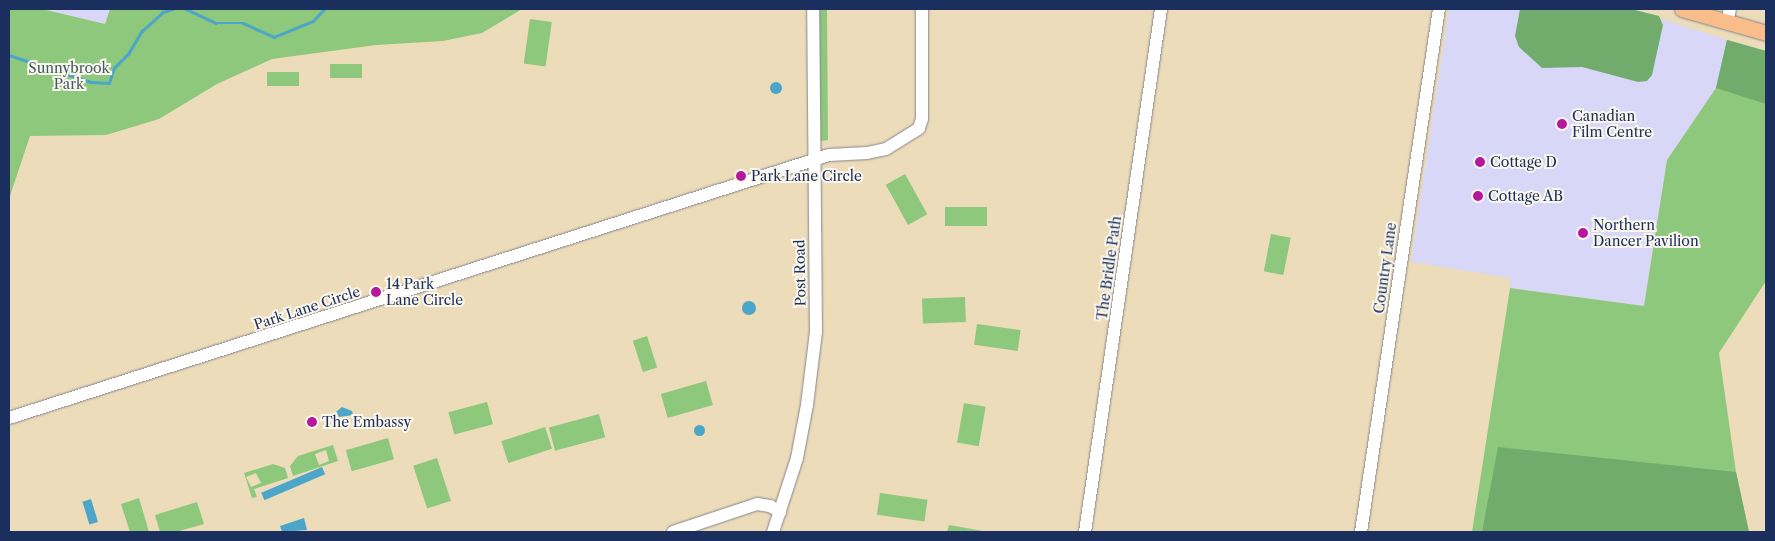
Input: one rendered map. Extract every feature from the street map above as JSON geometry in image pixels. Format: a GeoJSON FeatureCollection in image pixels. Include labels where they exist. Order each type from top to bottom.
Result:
{"type":"FeatureCollection","features":[{"type":"Feature","properties":{"kind":"main road"},"geometry":{"type":"LineString","coordinates":[[1682,9],[1728,15],[1766,33]]}},
{"type":"Feature","properties":{"kind":"street","name":"Post Road"},"geometry":{"type":"LineString","coordinates":[[773,532],[776,511],[797,458],[805,416],[816,332],[813,9]]}},
{"type":"Feature","properties":{"kind":"street","name":"Park Lane Circle"},"geometry":{"type":"LineString","coordinates":[[9,418],[832,154],[867,154],[886,149],[919,128],[922,119],[922,9]]}},
{"type":"Feature","properties":{"kind":"street","name":"The Bridle Path"},"geometry":{"type":"LineString","coordinates":[[1085,532],[1161,9]]}},
{"type":"Feature","properties":{"kind":"street","name":"Country Lane"},"geometry":{"type":"LineString","coordinates":[[1361,532],[1439,9]]}},
{"type":"Feature","properties":{"kind":"street"},"geometry":{"type":"LineString","coordinates":[[672,532],[752,508],[757,504],[770,506],[776,511]]}},
{"type":"Feature","properties":{"kind":"shaded area"},"geometry":{"type":"Polygon","coordinates":[[[42,9],[110,9],[105,24],[42,9]]]}},
{"type":"Feature","properties":{"kind":"shaded area","name":"Canadian Film Centre"},"geometry":{"type":"Polygon","coordinates":[[[1449,9],[1631,9],[1727,40],[1716,88],[1667,160],[1644,306],[1510,288],[1510,278],[1411,262],[1449,9]]]}},
{"type":"Feature","properties":{"kind":"green space","name":"Sunnybrook Park"},"geometry":{"type":"Polygon","coordinates":[[[9,9],[42,9],[105,24],[110,9],[522,9],[482,33],[443,41],[376,45],[272,59],[217,84],[159,119],[106,135],[30,136],[9,199],[9,9]]]}},
{"type":"Feature","properties":{"kind":"green space"},"geometry":{"type":"Polygon","coordinates":[[[818,9],[827,9],[828,140],[821,141],[818,9]]]}},
{"type":"Feature","properties":{"kind":"green space"},"geometry":{"type":"Polygon","coordinates":[[[1520,9],[1631,9],[1659,16],[1663,25],[1652,75],[1647,81],[1638,82],[1582,67],[1542,68],[1519,47],[1515,36],[1520,9]]]}},
{"type":"Feature","properties":{"kind":"green space"},"geometry":{"type":"Polygon","coordinates":[[[530,19],[552,22],[546,67],[524,64],[530,19]]]}},
{"type":"Feature","properties":{"kind":"green space"},"geometry":{"type":"Polygon","coordinates":[[[1727,40],[1766,51],[1766,281],[1719,353],[1736,472],[1749,532],[1472,532],[1510,288],[1644,306],[1667,160],[1716,88],[1727,40]]]}},
{"type":"Feature","properties":{"kind":"green space"},"geometry":{"type":"Polygon","coordinates":[[[1727,40],[1766,51],[1766,104],[1716,88],[1727,40]]]}},
{"type":"Feature","properties":{"kind":"green space"},"geometry":{"type":"Polygon","coordinates":[[[330,64],[362,64],[362,78],[330,78],[330,64]]]}},
{"type":"Feature","properties":{"kind":"green space"},"geometry":{"type":"Polygon","coordinates":[[[267,72],[299,72],[299,86],[267,86],[267,72]]]}},
{"type":"Feature","properties":{"kind":"green space"},"geometry":{"type":"Polygon","coordinates":[[[905,174],[927,214],[908,225],[886,185],[905,174]]]}},
{"type":"Feature","properties":{"kind":"green space"},"geometry":{"type":"Polygon","coordinates":[[[945,207],[987,207],[987,226],[945,226],[945,207]]]}},
{"type":"Feature","properties":{"kind":"green space"},"geometry":{"type":"Polygon","coordinates":[[[1271,234],[1291,238],[1283,275],[1264,271],[1271,234]]]}},
{"type":"Feature","properties":{"kind":"green space"},"geometry":{"type":"Polygon","coordinates":[[[965,297],[966,322],[923,323],[922,299],[965,297]]]}},
{"type":"Feature","properties":{"kind":"green space"},"geometry":{"type":"Polygon","coordinates":[[[977,324],[1021,330],[1018,351],[974,345],[977,324]]]}},
{"type":"Feature","properties":{"kind":"green space"},"geometry":{"type":"Polygon","coordinates":[[[647,336],[657,367],[643,372],[633,341],[647,336]]]}},
{"type":"Feature","properties":{"kind":"green space"},"geometry":{"type":"Polygon","coordinates":[[[706,381],[713,405],[668,418],[661,394],[706,381]]]}},
{"type":"Feature","properties":{"kind":"green space"},"geometry":{"type":"Polygon","coordinates":[[[487,402],[493,424],[454,435],[448,412],[487,402]]]}},
{"type":"Feature","properties":{"kind":"green space"},"geometry":{"type":"Polygon","coordinates":[[[964,403],[986,407],[979,446],[957,442],[964,403]]]}},
{"type":"Feature","properties":{"kind":"green space"},"geometry":{"type":"Polygon","coordinates":[[[599,414],[605,437],[555,451],[549,427],[599,414]]]}},
{"type":"Feature","properties":{"kind":"green space"},"geometry":{"type":"Polygon","coordinates":[[[545,427],[552,449],[508,463],[501,441],[545,427]]]}},
{"type":"Feature","properties":{"kind":"green space"},"geometry":{"type":"Polygon","coordinates":[[[388,438],[394,459],[352,471],[346,450],[388,438]]]}},
{"type":"Feature","properties":{"kind":"green space"},"geometry":{"type":"Polygon","coordinates":[[[333,445],[338,461],[293,476],[290,466],[298,456],[333,445]],[[326,450],[315,454],[319,465],[329,461],[326,450]]]}},
{"type":"Feature","properties":{"kind":"green space"},"geometry":{"type":"Polygon","coordinates":[[[1498,447],[1736,472],[1749,532],[1482,532],[1498,447]]]}},
{"type":"Feature","properties":{"kind":"green space"},"geometry":{"type":"Polygon","coordinates":[[[437,458],[451,501],[427,509],[413,466],[437,458]]]}},
{"type":"Feature","properties":{"kind":"green space"},"geometry":{"type":"Polygon","coordinates":[[[273,464],[285,468],[288,478],[254,489],[257,497],[252,498],[244,473],[273,464]],[[256,473],[246,477],[251,487],[261,483],[256,473]]]}},
{"type":"Feature","properties":{"kind":"green space"},"geometry":{"type":"Polygon","coordinates":[[[880,493],[928,500],[924,521],[877,515],[880,493]]]}},
{"type":"Feature","properties":{"kind":"green space"},"geometry":{"type":"Polygon","coordinates":[[[139,498],[149,532],[130,532],[121,504],[139,498]]]}},
{"type":"Feature","properties":{"kind":"green space"},"geometry":{"type":"Polygon","coordinates":[[[197,502],[204,524],[176,532],[160,532],[155,515],[197,502]]]}},
{"type":"Feature","properties":{"kind":"green space"},"geometry":{"type":"Polygon","coordinates":[[[949,525],[989,532],[947,532],[949,525]]]}},
{"type":"Feature","properties":{"kind":"water"},"geometry":{"type":"Polygon","coordinates":[[[774,82],[778,82],[782,88],[778,94],[774,94],[770,90],[770,86],[774,82]]]}},
{"type":"Feature","properties":{"kind":"water"},"geometry":{"type":"Polygon","coordinates":[[[749,301],[754,303],[756,308],[754,313],[749,315],[744,313],[742,308],[744,303],[749,301]]]}},
{"type":"Feature","properties":{"kind":"water"},"geometry":{"type":"Polygon","coordinates":[[[342,407],[352,411],[353,415],[339,417],[336,412],[342,407]]]}},
{"type":"Feature","properties":{"kind":"water"},"geometry":{"type":"Polygon","coordinates":[[[699,424],[705,430],[699,436],[693,430],[699,424]]]}},
{"type":"Feature","properties":{"kind":"water"},"geometry":{"type":"Polygon","coordinates":[[[322,467],[325,474],[264,500],[261,493],[322,467]]]}},
{"type":"Feature","properties":{"kind":"water"},"geometry":{"type":"Polygon","coordinates":[[[91,499],[98,522],[89,525],[82,502],[91,499]]]}},
{"type":"Feature","properties":{"kind":"water"},"geometry":{"type":"Polygon","coordinates":[[[304,518],[307,530],[282,532],[280,526],[304,518]]]}},
{"type":"Feature","properties":{"kind":"waterway"},"geometry":{"type":"LineString","coordinates":[[9,55],[91,82],[109,83],[114,68],[128,54],[142,31],[163,12],[173,9]]}},
{"type":"Feature","properties":{"kind":"waterway"},"geometry":{"type":"LineString","coordinates":[[186,9],[216,23],[243,23],[274,37],[313,21],[324,9]]}},
{"type":"Feature","properties":{"kind":"place","name":"Canadian Film Centre"},"geometry":{"type":"Point","coordinates":[1562,124]}},
{"type":"Feature","properties":{"kind":"place","name":"Cottage D"},"geometry":{"type":"Point","coordinates":[1480,162]}},
{"type":"Feature","properties":{"kind":"place","name":"Park Lane Circle"},"geometry":{"type":"Point","coordinates":[741,176]}},
{"type":"Feature","properties":{"kind":"place","name":"Cottage AB"},"geometry":{"type":"Point","coordinates":[1478,196]}},
{"type":"Feature","properties":{"kind":"place","name":"Northern Dancer Pavilion"},"geometry":{"type":"Point","coordinates":[1583,233]}},
{"type":"Feature","properties":{"kind":"place","name":"14 Park Lane Circle"},"geometry":{"type":"Point","coordinates":[376,292]}},
{"type":"Feature","properties":{"kind":"place","name":"The Embassy"},"geometry":{"type":"Point","coordinates":[312,422]}}]}
